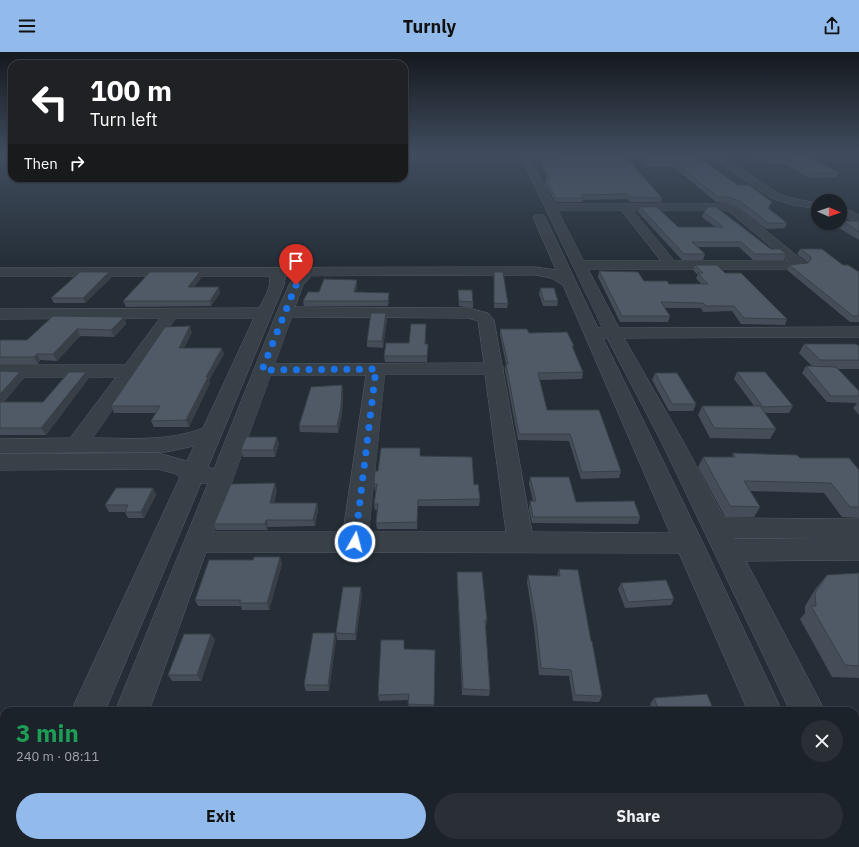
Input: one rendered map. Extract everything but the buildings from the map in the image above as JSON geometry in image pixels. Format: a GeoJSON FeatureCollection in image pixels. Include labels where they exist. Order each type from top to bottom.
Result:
{"type":"FeatureCollection","features":[{"type":"Feature","properties":{"kind":"street"},"geometry":{"type":"LineString","coordinates":[[524,191],[547,256],[573,273]]}},
{"type":"Feature","properties":{"kind":"street"},"geometry":{"type":"LineString","coordinates":[[543,191],[551,207],[573,273],[606,339],[690,543],[763,707]]}},
{"type":"Feature","properties":{"kind":"street"},"geometry":{"type":"LineString","coordinates":[[768,191],[775,196],[793,202],[811,205]]}},
{"type":"Feature","properties":{"kind":"street"},"geometry":{"type":"LineString","coordinates":[[0,264],[54,263],[439,266],[535,271],[555,274],[671,265],[800,264],[731,209],[720,207],[551,207]]}},
{"type":"Feature","properties":{"kind":"street"},"geometry":{"type":"LineString","coordinates":[[624,207],[671,265]]}},
{"type":"Feature","properties":{"kind":"street"},"geometry":{"type":"LineString","coordinates":[[847,208],[859,207]]}},
{"type":"Feature","properties":{"kind":"street"},"geometry":{"type":"LineString","coordinates":[[847,212],[859,220]]}},
{"type":"Feature","properties":{"kind":"street"},"geometry":{"type":"LineString","coordinates":[[0,272],[289,278],[439,266],[531,262],[547,256]]}},
{"type":"Feature","properties":{"kind":"street"},"geometry":{"type":"LineString","coordinates":[[43,272],[54,263]]}},
{"type":"Feature","properties":{"kind":"street"},"geometry":{"type":"LineString","coordinates":[[90,707],[211,433],[275,313],[289,278]]}},
{"type":"Feature","properties":{"kind":"street"},"geometry":{"type":"LineString","coordinates":[[134,707],[262,370],[275,313]]}},
{"type":"Feature","properties":{"kind":"street"},"geometry":{"type":"LineString","coordinates":[[0,314],[476,314],[486,320],[488,324],[522,542]]}},
{"type":"Feature","properties":{"kind":"street"},"geometry":{"type":"LineString","coordinates":[[76,446],[172,314]]}},
{"type":"Feature","properties":{"kind":"street"},"geometry":{"type":"LineString","coordinates":[[606,339],[859,332]]}},
{"type":"Feature","properties":{"kind":"street"},"geometry":{"type":"LineString","coordinates":[[606,339],[859,344]]}},
{"type":"Feature","properties":{"kind":"street"},"geometry":{"type":"LineString","coordinates":[[606,339],[667,432],[806,707]]}},
{"type":"Feature","properties":{"kind":"street"},"geometry":{"type":"LineString","coordinates":[[262,370],[495,368]]}},
{"type":"Feature","properties":{"kind":"street"},"geometry":{"type":"LineString","coordinates":[[355,542],[376,369]]}},
{"type":"Feature","properties":{"kind":"street"},"geometry":{"type":"LineString","coordinates":[[0,371],[130,371]]}},
{"type":"Feature","properties":{"kind":"street"},"geometry":{"type":"LineString","coordinates":[[0,462],[162,453],[211,433]]}},
{"type":"Feature","properties":{"kind":"street"},"geometry":{"type":"LineString","coordinates":[[0,446],[76,446],[162,453],[172,464],[184,468],[193,475],[222,476]]}},
{"type":"Feature","properties":{"kind":"street"},"geometry":{"type":"LineString","coordinates":[[721,539],[859,529]]}},
{"type":"Feature","properties":{"kind":"street"},"geometry":{"type":"LineString","coordinates":[[721,539],[859,549]]}},
{"type":"Feature","properties":{"kind":"street"},"geometry":{"type":"LineString","coordinates":[[197,542],[690,543]]}},
{"type":"Feature","properties":{"kind":"route"},"geometry":{"type":"LineString","coordinates":[[296,285],[262,370],[376,369],[355,542]]}}]}
